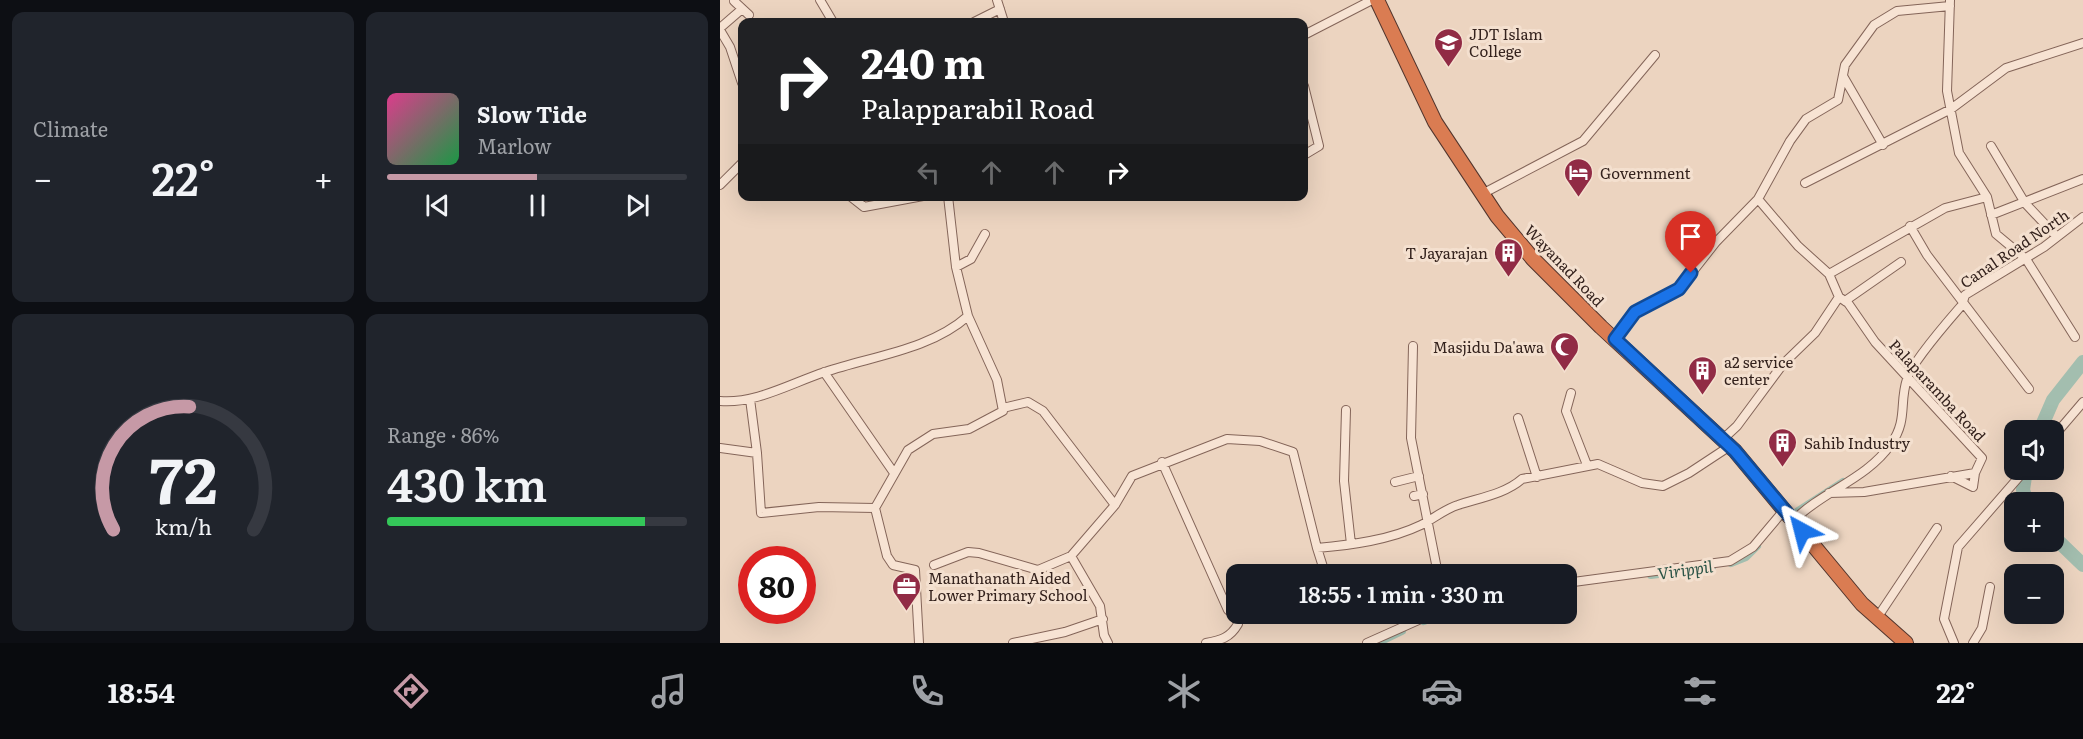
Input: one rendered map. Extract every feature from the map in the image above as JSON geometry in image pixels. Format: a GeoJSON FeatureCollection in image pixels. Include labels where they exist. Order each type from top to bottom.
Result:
{"type":"FeatureCollection","features":[{"type":"Feature","properties":{"kind":"highway","name":"Wayanad Road"},"geometry":{"type":"LineString","coordinates":[[1377,0],[1393,39],[1436,122],[1482,194],[1533,259],[1726,443],[1785,508],[1839,578],[1877,618],[1906,643]]}},
{"type":"Feature","properties":{"kind":"street"},"geometry":{"type":"LineString","coordinates":[[820,0],[831,18]]}},
{"type":"Feature","properties":{"kind":"street"},"geometry":{"type":"LineString","coordinates":[[997,0],[1003,18]]}},
{"type":"Feature","properties":{"kind":"street"},"geometry":{"type":"LineString","coordinates":[[1308,33],[1372,0]]}},
{"type":"Feature","properties":{"kind":"street"},"geometry":{"type":"LineString","coordinates":[[734,1],[749,15]]}},
{"type":"Feature","properties":{"kind":"street"},"geometry":{"type":"LineString","coordinates":[[1615,339],[1635,312],[1679,289],[1716,242],[1758,200],[1790,141],[1806,119],[1838,100],[1845,65],[1874,25],[1897,11],[1950,3],[1947,92],[1959,153],[1987,197],[1996,234],[2026,259],[2075,337]]}},
{"type":"Feature","properties":{"kind":"street"},"geometry":{"type":"LineString","coordinates":[[738,71],[730,47],[720,29],[741,9]]}},
{"type":"Feature","properties":{"kind":"street"},"geometry":{"type":"LineString","coordinates":[[982,18],[1000,9]]}},
{"type":"Feature","properties":{"kind":"street"},"geometry":{"type":"LineString","coordinates":[[1804,183],[1951,109],[2006,68],[2083,43]]}},
{"type":"Feature","properties":{"kind":"street"},"geometry":{"type":"LineString","coordinates":[[1482,194],[1583,141],[1655,55]]}},
{"type":"Feature","properties":{"kind":"street"},"geometry":{"type":"LineString","coordinates":[[1843,76],[1883,145]]}},
{"type":"Feature","properties":{"kind":"street"},"geometry":{"type":"LineString","coordinates":[[1308,102],[1319,146],[1308,153]]}},
{"type":"Feature","properties":{"kind":"street"},"geometry":{"type":"LineString","coordinates":[[1991,146],[2025,203],[2056,236]]}},
{"type":"Feature","properties":{"kind":"street"},"geometry":{"type":"LineString","coordinates":[[720,185],[738,167]]}},
{"type":"Feature","properties":{"kind":"street"},"geometry":{"type":"LineString","coordinates":[[1991,215],[2083,179]]}},
{"type":"Feature","properties":{"kind":"street"},"geometry":{"type":"LineString","coordinates":[[1758,200],[1798,246],[1829,274],[1945,208],[1987,197]]}},
{"type":"Feature","properties":{"kind":"street"},"geometry":{"type":"LineString","coordinates":[[856,201],[864,207],[896,201]]}},
{"type":"Feature","properties":{"kind":"street"},"geometry":{"type":"LineString","coordinates":[[919,643],[915,570],[893,565],[887,556],[875,508],[908,450],[933,434],[969,429],[1003,411],[997,380],[968,316],[956,267],[949,201]]}},
{"type":"Feature","properties":{"kind":"street","name":"Canal Road North"},"geometry":{"type":"LineString","coordinates":[[1794,520],[1828,493],[1864,471],[1892,444],[1904,420],[1907,377],[1923,352],[1962,305],[1962,300],[1983,282],[2026,259],[2083,217]]}},
{"type":"Feature","properties":{"kind":"street"},"geometry":{"type":"LineString","coordinates":[[1910,226],[1927,255],[2029,389]]}},
{"type":"Feature","properties":{"kind":"street"},"geometry":{"type":"LineString","coordinates":[[956,267],[971,259],[985,234]]}},
{"type":"Feature","properties":{"kind":"street"},"geometry":{"type":"LineString","coordinates":[[1317,548],[1384,538],[1429,520],[1458,505],[1477,501],[1515,485],[1522,479],[1587,465],[1606,466],[1634,480],[1663,486],[1689,473],[1726,443],[1783,363],[1815,333],[1842,299],[1900,262]]}},
{"type":"Feature","properties":{"kind":"street","name":"Palaparamba Road"},"geometry":{"type":"LineString","coordinates":[[1829,274],[1842,299],[1875,342],[1982,458],[1975,473]]}},
{"type":"Feature","properties":{"kind":"street"},"geometry":{"type":"LineString","coordinates":[[720,401],[740,402],[824,372],[875,359],[952,331],[968,316]]}},
{"type":"Feature","properties":{"kind":"street"},"geometry":{"type":"LineString","coordinates":[[1413,346],[1411,438],[1436,564]]}},
{"type":"Feature","properties":{"kind":"street"},"geometry":{"type":"LineString","coordinates":[[824,372],[894,473]]}},
{"type":"Feature","properties":{"kind":"street"},"geometry":{"type":"LineString","coordinates":[[1571,393],[1566,411],[1587,465]]}},
{"type":"Feature","properties":{"kind":"street"},"geometry":{"type":"LineString","coordinates":[[750,399],[761,513],[819,507],[875,508]]}},
{"type":"Feature","properties":{"kind":"street"},"geometry":{"type":"LineString","coordinates":[[1003,408],[1028,402],[1043,411],[1115,505]]}},
{"type":"Feature","properties":{"kind":"street"},"geometry":{"type":"LineString","coordinates":[[2064,424],[2083,402]]}},
{"type":"Feature","properties":{"kind":"street"},"geometry":{"type":"LineString","coordinates":[[1346,410],[1344,481],[1351,544]]}},
{"type":"Feature","properties":{"kind":"street"},"geometry":{"type":"LineString","coordinates":[[1518,418],[1537,477]]}},
{"type":"Feature","properties":{"kind":"street"},"geometry":{"type":"LineString","coordinates":[[934,565],[968,552],[1038,570],[1071,556],[1115,505],[1132,476],[1162,462],[1227,439],[1260,441],[1293,452],[1322,564]]}},
{"type":"Feature","properties":{"kind":"street"},"geometry":{"type":"LineString","coordinates":[[720,448],[757,453]]}},
{"type":"Feature","properties":{"kind":"street"},"geometry":{"type":"LineString","coordinates":[[1162,462],[1226,606]]}},
{"type":"Feature","properties":{"kind":"street"},"geometry":{"type":"LineString","coordinates":[[1828,493],[1864,492],[1951,476],[1975,473],[1973,487],[1951,476]]}},
{"type":"Feature","properties":{"kind":"street"},"geometry":{"type":"LineString","coordinates":[[1395,482],[1419,476]]}},
{"type":"Feature","properties":{"kind":"street"},"geometry":{"type":"LineString","coordinates":[[1954,643],[1944,619],[1958,547],[2016,480]]}},
{"type":"Feature","properties":{"kind":"street"},"geometry":{"type":"LineString","coordinates":[[1414,496],[1423,494]]}},
{"type":"Feature","properties":{"kind":"street"},"geometry":{"type":"LineString","coordinates":[[1577,582],[1730,561],[1745,554],[1785,508]]}},
{"type":"Feature","properties":{"kind":"street"},"geometry":{"type":"LineString","coordinates":[[1877,618],[1936,528]]}},
{"type":"Feature","properties":{"kind":"street"},"geometry":{"type":"LineString","coordinates":[[1071,556],[1087,579],[1108,643]]}},
{"type":"Feature","properties":{"kind":"street"},"geometry":{"type":"LineString","coordinates":[[1973,643],[1982,627],[1990,587]]}},
{"type":"Feature","properties":{"kind":"street"},"geometry":{"type":"LineString","coordinates":[[1013,643],[1065,632],[1102,619]]}},
{"type":"Feature","properties":{"kind":"street"},"geometry":{"type":"LineString","coordinates":[[1206,643],[1227,637],[1233,633],[1238,624]]}},
{"type":"Feature","properties":{"kind":"street"},"geometry":{"type":"LineString","coordinates":[[1366,643],[1409,624]]}},
{"type":"Feature","properties":{"kind":"waterway"},"geometry":{"type":"LineString","coordinates":[[2044,420],[2053,400],[2083,362]]}},
{"type":"Feature","properties":{"kind":"waterway"},"geometry":{"type":"LineString","coordinates":[[2024,480],[2024,492]]}},
{"type":"Feature","properties":{"kind":"waterway"},"geometry":{"type":"LineString","coordinates":[[1798,511],[1843,482]]}},
{"type":"Feature","properties":{"kind":"waterway","name":"Virippil"},"geometry":{"type":"LineString","coordinates":[[1731,563],[1746,557],[1757,546]]}},
{"type":"Feature","properties":{"kind":"waterway"},"geometry":{"type":"LineString","coordinates":[[2064,547],[2083,565]]}},
{"type":"Feature","properties":{"kind":"waterway","name":"Virippil"},"geometry":{"type":"LineString","coordinates":[[1651,575],[1712,567]]}},
{"type":"Feature","properties":{"kind":"waterway"},"geometry":{"type":"LineString","coordinates":[[1377,643],[1402,631]]}},
{"type":"Feature","properties":{"kind":"place","name":"JDT Islam College"},"geometry":{"type":"Point","coordinates":[1448,68]}},
{"type":"Feature","properties":{"kind":"place","name":"Government"},"geometry":{"type":"Point","coordinates":[1579,198]}},
{"type":"Feature","properties":{"kind":"place","name":"T Jayarajan"},"geometry":{"type":"Point","coordinates":[1509,278]}},
{"type":"Feature","properties":{"kind":"place","name":"Masjidu Da'awa"},"geometry":{"type":"Point","coordinates":[1565,372]}},
{"type":"Feature","properties":{"kind":"place","name":"a2 service center"},"geometry":{"type":"Point","coordinates":[1703,396]}},
{"type":"Feature","properties":{"kind":"place","name":"Sahib Industry"},"geometry":{"type":"Point","coordinates":[1783,468]}},
{"type":"Feature","properties":{"kind":"place","name":"Manathanath Aided Lower Primary School"},"geometry":{"type":"Point","coordinates":[907,612]}},
{"type":"Feature","properties":{"kind":"route"},"geometry":{"type":"LineString","coordinates":[[1691,273],[1679,289],[1635,312],[1615,339],[1735,451],[1758,475],[1802,531]]}}]}
